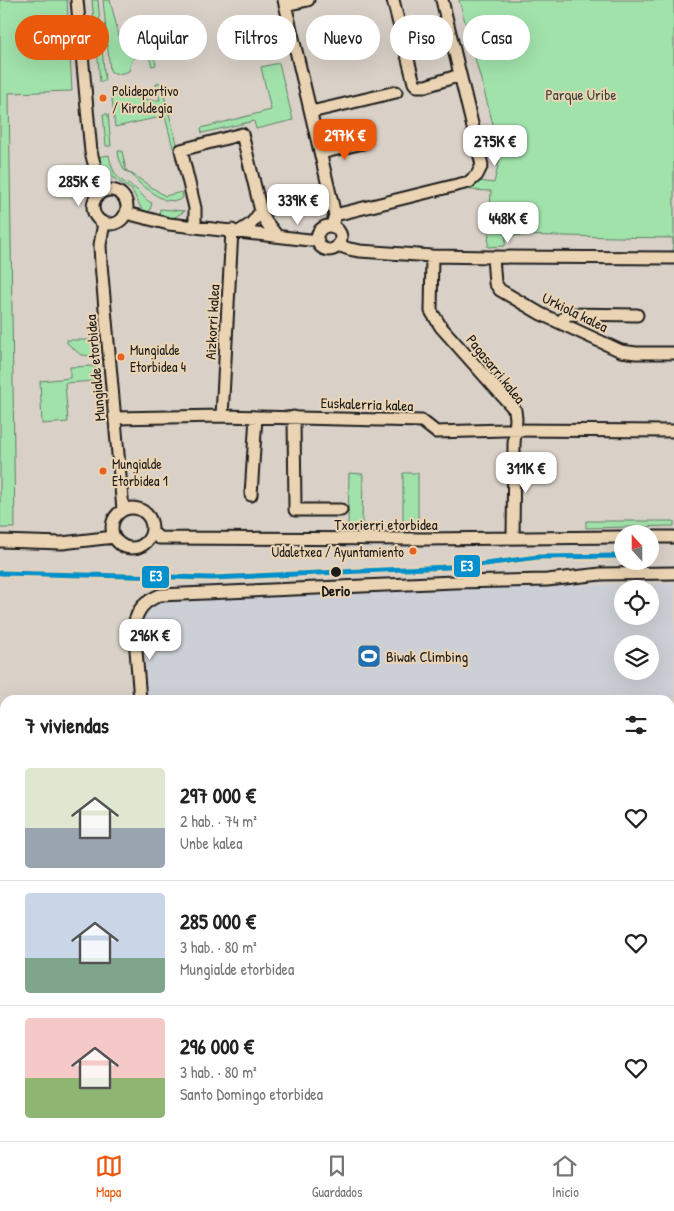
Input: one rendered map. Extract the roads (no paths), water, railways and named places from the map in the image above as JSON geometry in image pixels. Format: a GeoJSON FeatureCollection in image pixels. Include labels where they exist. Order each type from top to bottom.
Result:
{"type":"FeatureCollection","features":[{"type":"Feature","properties":{"kind":"street"},"geometry":{"type":"LineString","coordinates":[[77,0],[91,152],[104,190]]}},
{"type":"Feature","properties":{"kind":"street"},"geometry":{"type":"LineString","coordinates":[[308,0],[285,3],[335,214],[333,226]]}},
{"type":"Feature","properties":{"kind":"street"},"geometry":{"type":"LineString","coordinates":[[393,0],[414,83],[417,86],[426,86],[460,75]]}},
{"type":"Feature","properties":{"kind":"street"},"geometry":{"type":"LineString","coordinates":[[335,214],[470,182],[477,175],[482,165],[442,0]]}},
{"type":"Feature","properties":{"kind":"street"},"geometry":{"type":"LineString","coordinates":[[311,112],[396,92]]}},
{"type":"Feature","properties":{"kind":"street"},"geometry":{"type":"LineString","coordinates":[[195,226],[195,208],[182,150],[242,134],[261,212],[276,236]]}},
{"type":"Feature","properties":{"kind":"street"},"geometry":{"type":"LineString","coordinates":[[321,153],[363,143]]}},
{"type":"Feature","properties":{"kind":"street"},"geometry":{"type":"LineString","coordinates":[[104,190],[115,190],[124,196],[126,213],[124,217],[115,223],[104,223],[95,217],[92,206],[96,196],[104,190]]}},
{"type":"Feature","properties":{"kind":"street"},"geometry":{"type":"LineString","coordinates":[[236,231],[251,224],[261,212]]}},
{"type":"Feature","properties":{"kind":"street"},"geometry":{"type":"LineString","coordinates":[[126,213],[169,224],[318,241]]}},
{"type":"Feature","properties":{"kind":"street","name":"Mungialde etorbidea"},"geometry":{"type":"LineString","coordinates":[[104,223],[100,245],[100,264],[123,510]]}},
{"type":"Feature","properties":{"kind":"street"},"geometry":{"type":"LineString","coordinates":[[333,226],[341,234],[341,238],[338,245],[328,249],[321,246],[318,241],[318,235],[322,228],[333,226]]}},
{"type":"Feature","properties":{"kind":"street","name":"Aizkorri kalea"},"geometry":{"type":"LineString","coordinates":[[222,416],[236,231]]}},
{"type":"Feature","properties":{"kind":"street"},"geometry":{"type":"LineString","coordinates":[[338,245],[360,251],[432,256],[674,258]]}},
{"type":"Feature","properties":{"kind":"street","name":"Pagasarri kalea"},"geometry":{"type":"LineString","coordinates":[[432,256],[432,311],[441,327],[514,410],[516,419],[513,538]]}},
{"type":"Feature","properties":{"kind":"street","name":"Urkiola kalea"},"geometry":{"type":"LineString","coordinates":[[493,258],[495,284],[500,290],[540,314],[621,351],[636,354],[674,353]]}},
{"type":"Feature","properties":{"kind":"street"},"geometry":{"type":"LineString","coordinates":[[560,322],[568,314],[637,315]]}},
{"type":"Feature","properties":{"kind":"street"},"geometry":{"type":"LineString","coordinates":[[251,495],[256,416]]}},
{"type":"Feature","properties":{"kind":"street","name":"Euskalerria kalea"},"geometry":{"type":"LineString","coordinates":[[115,418],[256,416],[422,421],[436,432],[515,430],[674,431]]}},
{"type":"Feature","properties":{"kind":"street"},"geometry":{"type":"LineString","coordinates":[[294,417],[295,510],[341,510]]}},
{"type":"Feature","properties":{"kind":"street"},"geometry":{"type":"LineString","coordinates":[[136,508],[142,510],[151,519],[152,532],[143,546],[132,548],[122,546],[114,538],[112,525],[114,519],[123,510],[136,508]]}},
{"type":"Feature","properties":{"kind":"street","name":"Txorierri etorbidea"},"geometry":{"type":"LineString","coordinates":[[152,532],[159,538],[426,539],[614,537]]}},
{"type":"Feature","properties":{"kind":"street"},"geometry":{"type":"LineString","coordinates":[[659,537],[674,537]]}},
{"type":"Feature","properties":{"kind":"street"},"geometry":{"type":"LineString","coordinates":[[0,541],[62,543],[114,538]]}},
{"type":"Feature","properties":{"kind":"street"},"geometry":{"type":"LineString","coordinates":[[140,695],[134,625],[136,614],[150,599],[160,595],[454,582],[547,580],[601,574],[674,574]]}},
{"type":"Feature","properties":{"kind":"place","name":"Polideportivo / Kiroldegia"},"geometry":{"type":"Point","coordinates":[103,98]}},
{"type":"Feature","properties":{"kind":"place","name":"Mungialde Etorbidea 4"},"geometry":{"type":"Point","coordinates":[121,357]}},
{"type":"Feature","properties":{"kind":"place","name":"Mungialde Etorbidea 1"},"geometry":{"type":"Point","coordinates":[103,471]}},
{"type":"Feature","properties":{"kind":"place","name":"Udaletxea / Ayuntamiento"},"geometry":{"type":"Point","coordinates":[413,551]}},
{"type":"Feature","properties":{"kind":"place","name":"Derio"},"geometry":{"type":"Point","coordinates":[336,572]}},
{"type":"Feature","properties":{"kind":"place","name":"Biwak Climbing"},"geometry":{"type":"Point","coordinates":[369,656]}},
{"type":"Feature","properties":{"kind":"park label","name":"Parque Uribe"},"geometry":{"type":"Point","coordinates":[581,94]}}]}
